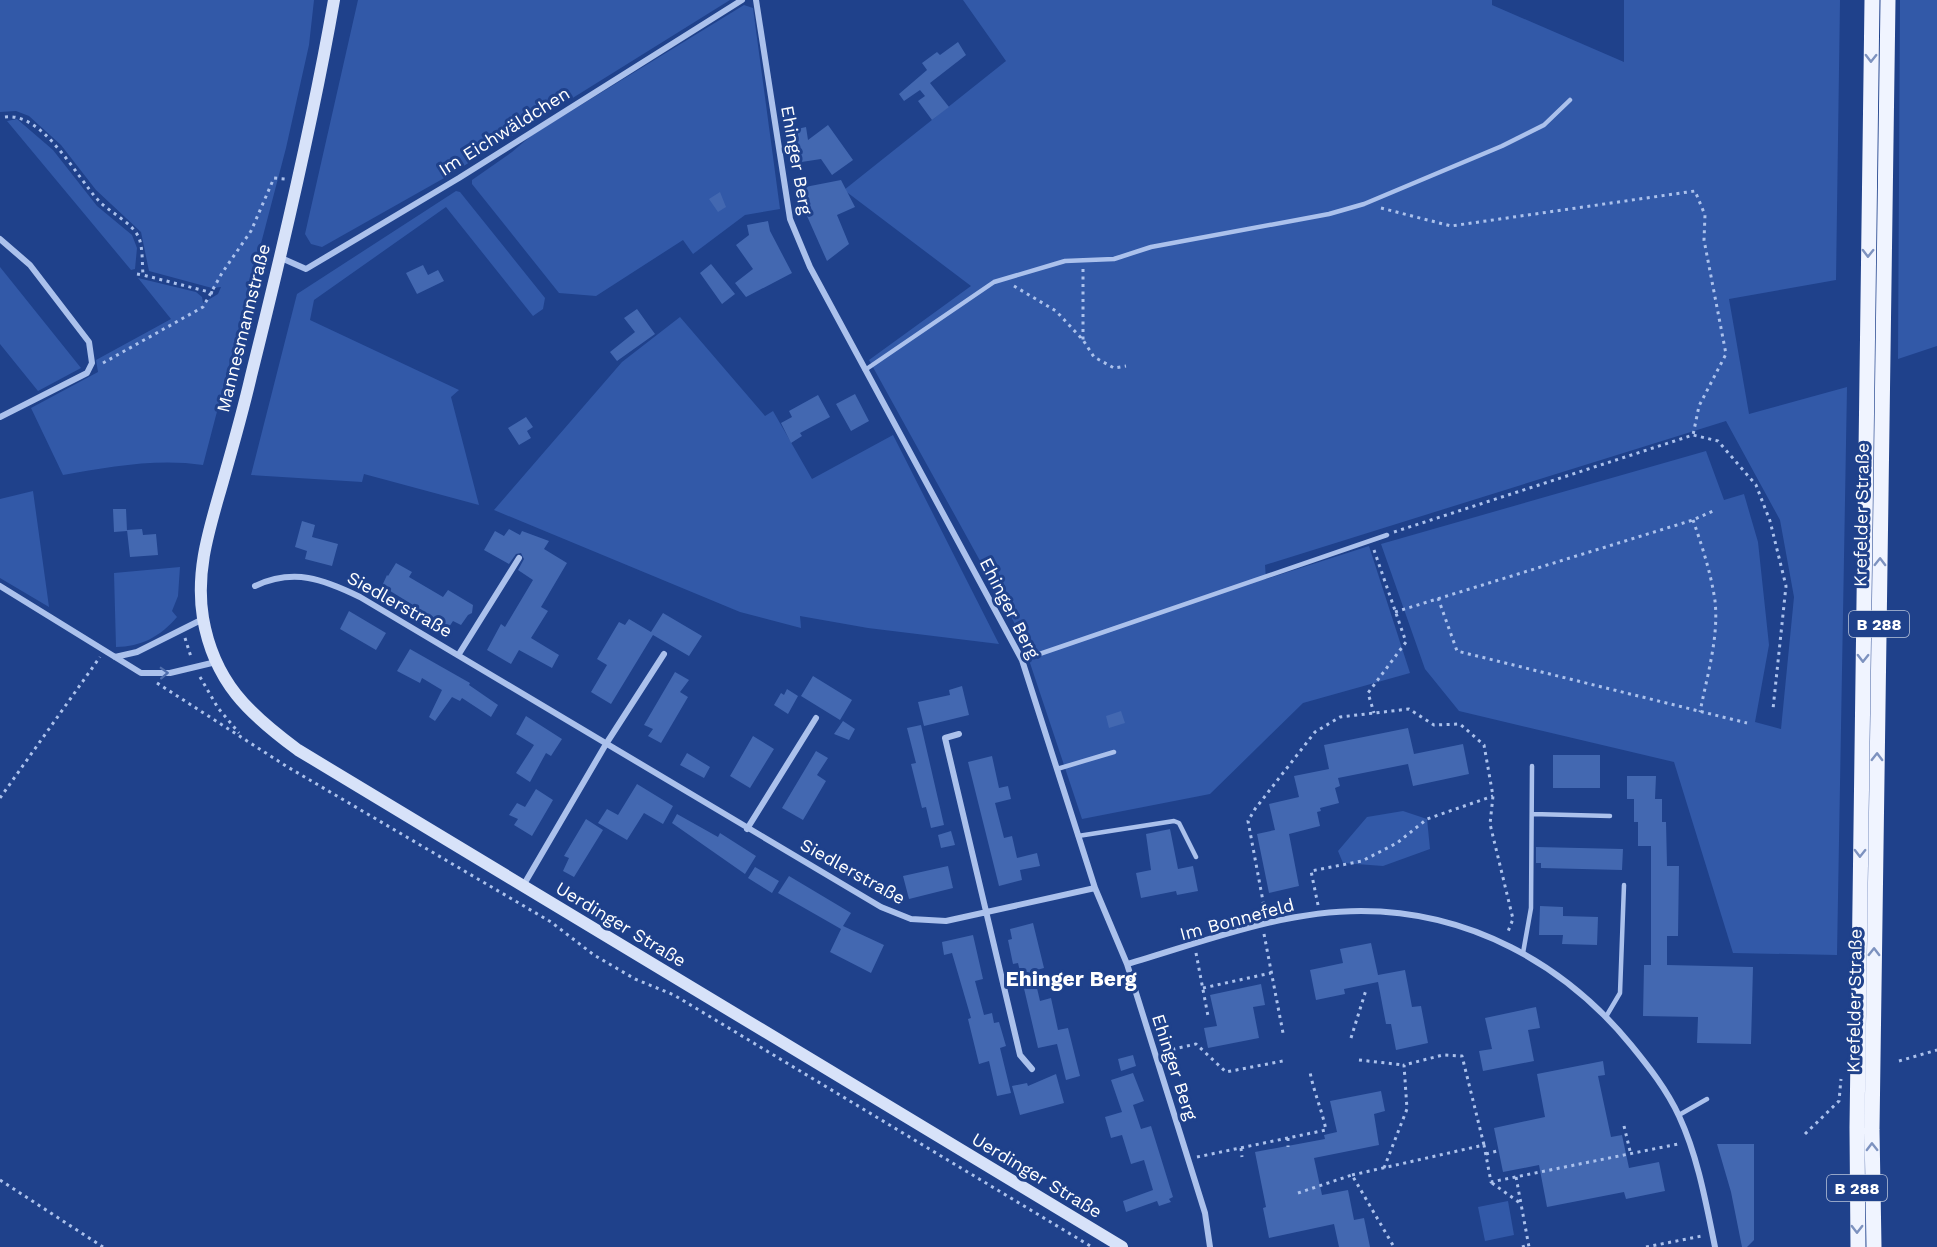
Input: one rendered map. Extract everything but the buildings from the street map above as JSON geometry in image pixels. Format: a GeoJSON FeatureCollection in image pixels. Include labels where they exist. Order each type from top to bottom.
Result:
{"type":"FeatureCollection","features":[{"type":"Feature","properties":{"kind":"main road","name":"Mannesmannstraße"},"geometry":{"type":"LineString","coordinates":[[216,662],[203,618],[200,587],[203,553],[251,376],[297,180],[334,0]]}},
{"type":"Feature","properties":{"kind":"main road","name":"Krefelder Straße"},"geometry":{"type":"LineString","coordinates":[[1858,1247],[1857,1128],[1872,0]]}},
{"type":"Feature","properties":{"kind":"main road","name":"Krefelder Straße"},"geometry":{"type":"LineString","coordinates":[[1874,1247],[1872,1130],[1888,0]]}},
{"type":"Feature","properties":{"kind":"main road","name":"Uerdinger Straße"},"geometry":{"type":"LineString","coordinates":[[216,662],[229,688],[249,710],[298,750],[1122,1247]]}},
{"type":"Feature","properties":{"kind":"street","name":"Im Eichwäldchen"},"geometry":{"type":"LineString","coordinates":[[279,257],[306,269],[459,178],[742,0]]}},
{"type":"Feature","properties":{"kind":"street","name":"Ehinger Berg"},"geometry":{"type":"LineString","coordinates":[[756,0],[790,219],[810,267],[1022,660],[1095,888],[1127,964],[1205,1213],[1210,1247]]}},
{"type":"Feature","properties":{"kind":"street"},"geometry":{"type":"LineString","coordinates":[[0,239],[30,265],[88,342],[92,363],[87,373],[0,417]]}},
{"type":"Feature","properties":{"kind":"street","name":"Siedlerstraße"},"geometry":{"type":"LineString","coordinates":[[459,654],[519,558]]}},
{"type":"Feature","properties":{"kind":"street","name":"Siedlerstraße"},"geometry":{"type":"LineString","coordinates":[[255,586],[274,577],[290,575],[329,582],[360,597],[881,907],[911,919],[946,921],[1095,888]]}},
{"type":"Feature","properties":{"kind":"street"},"geometry":{"type":"LineString","coordinates":[[0,586],[141,673],[170,673],[216,662]]}},
{"type":"Feature","properties":{"kind":"street"},"geometry":{"type":"LineString","coordinates":[[115,657],[137,652],[203,618]]}},
{"type":"Feature","properties":{"kind":"street"},"geometry":{"type":"LineString","coordinates":[[523,886],[606,744],[664,654]]}},
{"type":"Feature","properties":{"kind":"street"},"geometry":{"type":"LineString","coordinates":[[747,828],[816,718]]}},
{"type":"Feature","properties":{"kind":"street"},"geometry":{"type":"LineString","coordinates":[[959,734],[945,738],[1020,1055],[1032,1069]]}},
{"type":"Feature","properties":{"kind":"street","name":"Im Bonnefeld"},"geometry":{"type":"LineString","coordinates":[[1127,964],[1265,924],[1320,914],[1361,911],[1416,916],[1474,930],[1503,942],[1558,974],[1606,1015],[1652,1070],[1679,1115],[1689,1142],[1699,1172],[1715,1247]]}},
{"type":"Feature","properties":{"kind":"lane"},"geometry":{"type":"LineString","coordinates":[[865,370],[994,282],[1065,261],[1114,259],[1151,247],[1329,214],[1364,204],[1544,125],[1570,100]]}},
{"type":"Feature","properties":{"kind":"lane"},"geometry":{"type":"LineString","coordinates":[[1022,660],[1387,535]]}},
{"type":"Feature","properties":{"kind":"lane"},"geometry":{"type":"LineString","coordinates":[[1057,770],[1114,752]]}},
{"type":"Feature","properties":{"kind":"lane"},"geometry":{"type":"LineString","coordinates":[[1523,953],[1531,908],[1532,766]]}},
{"type":"Feature","properties":{"kind":"lane"},"geometry":{"type":"LineString","coordinates":[[1532,814],[1610,816]]}},
{"type":"Feature","properties":{"kind":"lane"},"geometry":{"type":"LineString","coordinates":[[1078,836],[1174,820],[1179,823],[1196,857]]}},
{"type":"Feature","properties":{"kind":"lane"},"geometry":{"type":"LineString","coordinates":[[1606,1015],[1620,993],[1624,885]]}},
{"type":"Feature","properties":{"kind":"lane"},"geometry":{"type":"LineString","coordinates":[[1679,1115],[1707,1099]]}},
{"type":"Feature","properties":{"kind":"path"},"geometry":{"type":"LineString","coordinates":[[5,117],[22,118],[44,135],[64,156],[100,202],[131,228],[139,239],[143,275]]}},
{"type":"Feature","properties":{"kind":"path"},"geometry":{"type":"LineString","coordinates":[[87,373],[203,307],[213,293],[222,273],[251,231],[274,178],[297,180]]}},
{"type":"Feature","properties":{"kind":"path"},"geometry":{"type":"LineString","coordinates":[[1364,204],[1451,226],[1695,191],[1705,215],[1704,240],[1726,354],[1699,406],[1693,435]]}},
{"type":"Feature","properties":{"kind":"path"},"geometry":{"type":"LineString","coordinates":[[1083,261],[1083,340]]}},
{"type":"Feature","properties":{"kind":"path"},"geometry":{"type":"LineString","coordinates":[[137,274],[213,293]]}},
{"type":"Feature","properties":{"kind":"path"},"geometry":{"type":"LineString","coordinates":[[994,282],[1014,286],[1039,299],[1056,311],[1083,340],[1094,357],[1114,368],[1126,366]]}},
{"type":"Feature","properties":{"kind":"path"},"geometry":{"type":"LineString","coordinates":[[1387,535],[1693,435],[1718,441],[1756,485],[1770,521],[1786,586],[1773,709]]}},
{"type":"Feature","properties":{"kind":"path"},"geometry":{"type":"LineString","coordinates":[[1395,612],[1693,520],[1713,511]]}},
{"type":"Feature","properties":{"kind":"path"},"geometry":{"type":"LineString","coordinates":[[1693,520],[1708,563],[1715,603],[1712,656],[1700,712]]}},
{"type":"Feature","properties":{"kind":"path"},"geometry":{"type":"LineString","coordinates":[[1370,540],[1406,642],[1368,693],[1374,713]]}},
{"type":"Feature","properties":{"kind":"path"},"geometry":{"type":"LineString","coordinates":[[1438,598],[1457,651],[1747,723]]}},
{"type":"Feature","properties":{"kind":"path"},"geometry":{"type":"LineString","coordinates":[[183,628],[195,667],[218,708],[243,736]]}},
{"type":"Feature","properties":{"kind":"path"},"geometry":{"type":"LineString","coordinates":[[0,798],[105,650]]}},
{"type":"Feature","properties":{"kind":"path"},"geometry":{"type":"LineString","coordinates":[[141,673],[243,736],[286,766],[551,922],[594,955],[635,979],[674,995],[1092,1247]]}},
{"type":"Feature","properties":{"kind":"path"},"geometry":{"type":"LineString","coordinates":[[1283,1033],[1271,973],[1248,821],[1315,732],[1340,717],[1409,709],[1434,725],[1460,724],[1484,745],[1493,796],[1490,824],[1513,919],[1503,942]]}},
{"type":"Feature","properties":{"kind":"path"},"geometry":{"type":"LineString","coordinates":[[1320,914],[1311,871],[1362,861],[1397,843],[1427,819],[1493,796]]}},
{"type":"Feature","properties":{"kind":"path"},"geometry":{"type":"LineString","coordinates":[[1195,944],[1208,1016]]}},
{"type":"Feature","properties":{"kind":"path"},"geometry":{"type":"LineString","coordinates":[[1203,988],[1271,973]]}},
{"type":"Feature","properties":{"kind":"path"},"geometry":{"type":"LineString","coordinates":[[1351,1038],[1365,990]]}},
{"type":"Feature","properties":{"kind":"path"},"geometry":{"type":"LineString","coordinates":[[1155,1053],[1196,1044],[1226,1072],[1282,1061]]}},
{"type":"Feature","properties":{"kind":"path"},"geometry":{"type":"LineString","coordinates":[[1899,1061],[1937,1050]]}},
{"type":"Feature","properties":{"kind":"path"},"geometry":{"type":"LineString","coordinates":[[1359,1060],[1404,1065],[1443,1055],[1462,1056],[1491,1182],[1520,1203]]}},
{"type":"Feature","properties":{"kind":"path"},"geometry":{"type":"LineString","coordinates":[[1384,1168],[1407,1109],[1404,1065]]}},
{"type":"Feature","properties":{"kind":"path"},"geometry":{"type":"LineString","coordinates":[[1189,1159],[1326,1130],[1322,1110],[1317,1106],[1310,1072]]}},
{"type":"Feature","properties":{"kind":"path"},"geometry":{"type":"LineString","coordinates":[[1623,1126],[1631,1155]]}},
{"type":"Feature","properties":{"kind":"path"},"geometry":{"type":"LineString","coordinates":[[1288,1138],[1288,1147]]}},
{"type":"Feature","properties":{"kind":"path"},"geometry":{"type":"LineString","coordinates":[[1491,1182],[1689,1142]]}},
{"type":"Feature","properties":{"kind":"path"},"geometry":{"type":"LineString","coordinates":[[1298,1193],[1352,1175],[1484,1145]]}},
{"type":"Feature","properties":{"kind":"path"},"geometry":{"type":"LineString","coordinates":[[1241,1148],[1242,1156]]}},
{"type":"Feature","properties":{"kind":"path"},"geometry":{"type":"LineString","coordinates":[[1486,1154],[1497,1150]]}},
{"type":"Feature","properties":{"kind":"path"},"geometry":{"type":"LineString","coordinates":[[1352,1175],[1394,1247]]}},
{"type":"Feature","properties":{"kind":"path"},"geometry":{"type":"LineString","coordinates":[[1516,1177],[1528,1246],[1522,1247]]}},
{"type":"Feature","properties":{"kind":"path"},"geometry":{"type":"LineString","coordinates":[[0,1180],[103,1247]]}},
{"type":"Feature","properties":{"kind":"path"},"geometry":{"type":"LineString","coordinates":[[1646,1247],[1712,1234]]}},
{"type":"Feature","properties":{"kind":"shaded area"},"geometry":{"type":"Polygon","coordinates":[[[0,0],[314,0],[309,45],[286,148],[203,465],[150,463],[115,466],[63,475],[31,408],[98,372],[96,360],[171,319],[138,278],[196,292],[202,297],[203,303],[218,294],[221,287],[212,288],[149,271],[141,232],[96,190],[61,145],[29,116],[16,111],[0,112],[0,0]]]}},
{"type":"Feature","properties":{"kind":"shaded area"},"geometry":{"type":"Polygon","coordinates":[[[358,0],[730,0],[446,177],[322,247],[311,244],[305,234],[358,0]]]}},
{"type":"Feature","properties":{"kind":"shaded area"},"geometry":{"type":"Polygon","coordinates":[[[963,0],[1492,0],[1492,5],[1624,62],[1624,0],[1840,0],[1836,280],[1729,299],[1749,414],[1847,387],[1837,955],[1733,953],[1674,762],[1459,711],[1425,669],[1381,544],[1706,451],[1724,500],[1744,494],[1758,542],[1769,645],[1755,722],[1781,729],[1794,597],[1780,520],[1726,421],[1265,565],[1266,579],[1369,546],[1410,673],[1303,703],[1210,794],[1082,819],[1020,633],[869,360],[971,286],[844,190],[1006,61],[963,0]]]}},
{"type":"Feature","properties":{"kind":"shaded area"},"geometry":{"type":"Polygon","coordinates":[[[1900,0],[1937,0],[1937,346],[1898,359],[1900,0]]]}},
{"type":"Feature","properties":{"kind":"shaded area"},"geometry":{"type":"Polygon","coordinates":[[[744,5],[753,8],[780,209],[745,215],[693,254],[683,240],[596,296],[559,293],[472,184],[472,180],[532,135],[744,5]]]}},
{"type":"Feature","properties":{"kind":"shaded area"},"geometry":{"type":"Polygon","coordinates":[[[17,119],[53,150],[97,206],[132,235],[137,248],[135,269],[131,270],[7,121],[17,119]]]}},
{"type":"Feature","properties":{"kind":"shaded area"},"geometry":{"type":"Polygon","coordinates":[[[456,191],[460,192],[545,298],[543,309],[533,316],[446,207],[314,300],[310,320],[459,390],[451,397],[479,505],[364,474],[362,482],[251,475],[297,294],[456,191]]]}},
{"type":"Feature","properties":{"kind":"shaded area"},"geometry":{"type":"Polygon","coordinates":[[[0,267],[81,368],[38,391],[0,344],[0,267]]]}},
{"type":"Feature","properties":{"kind":"shaded area"},"geometry":{"type":"Polygon","coordinates":[[[680,317],[765,416],[773,411],[812,479],[893,435],[999,644],[868,628],[800,616],[801,628],[740,612],[494,510],[622,362],[680,317]]]}},
{"type":"Feature","properties":{"kind":"shaded area"},"geometry":{"type":"Polygon","coordinates":[[[33,491],[49,607],[0,578],[0,499],[33,491]]]}},
{"type":"Feature","properties":{"kind":"shaded area"},"geometry":{"type":"Polygon","coordinates":[[[180,567],[178,596],[172,611],[177,617],[164,630],[142,643],[116,647],[114,573],[180,567]]]}},
{"type":"Feature","properties":{"kind":"shaded area"},"geometry":{"type":"Polygon","coordinates":[[[1403,811],[1427,819],[1430,849],[1383,866],[1343,863],[1338,851],[1367,817],[1403,811]]]}},
{"type":"Feature","properties":{"kind":"shaded area"},"geometry":{"type":"Polygon","coordinates":[[[1508,1201],[1514,1235],[1485,1241],[1478,1207],[1508,1201]]]}},
{"type":"Feature","properties":{"kind":"district","name":"Ehinger Berg"},"geometry":{"type":"Point","coordinates":[1071,978]}}]}
